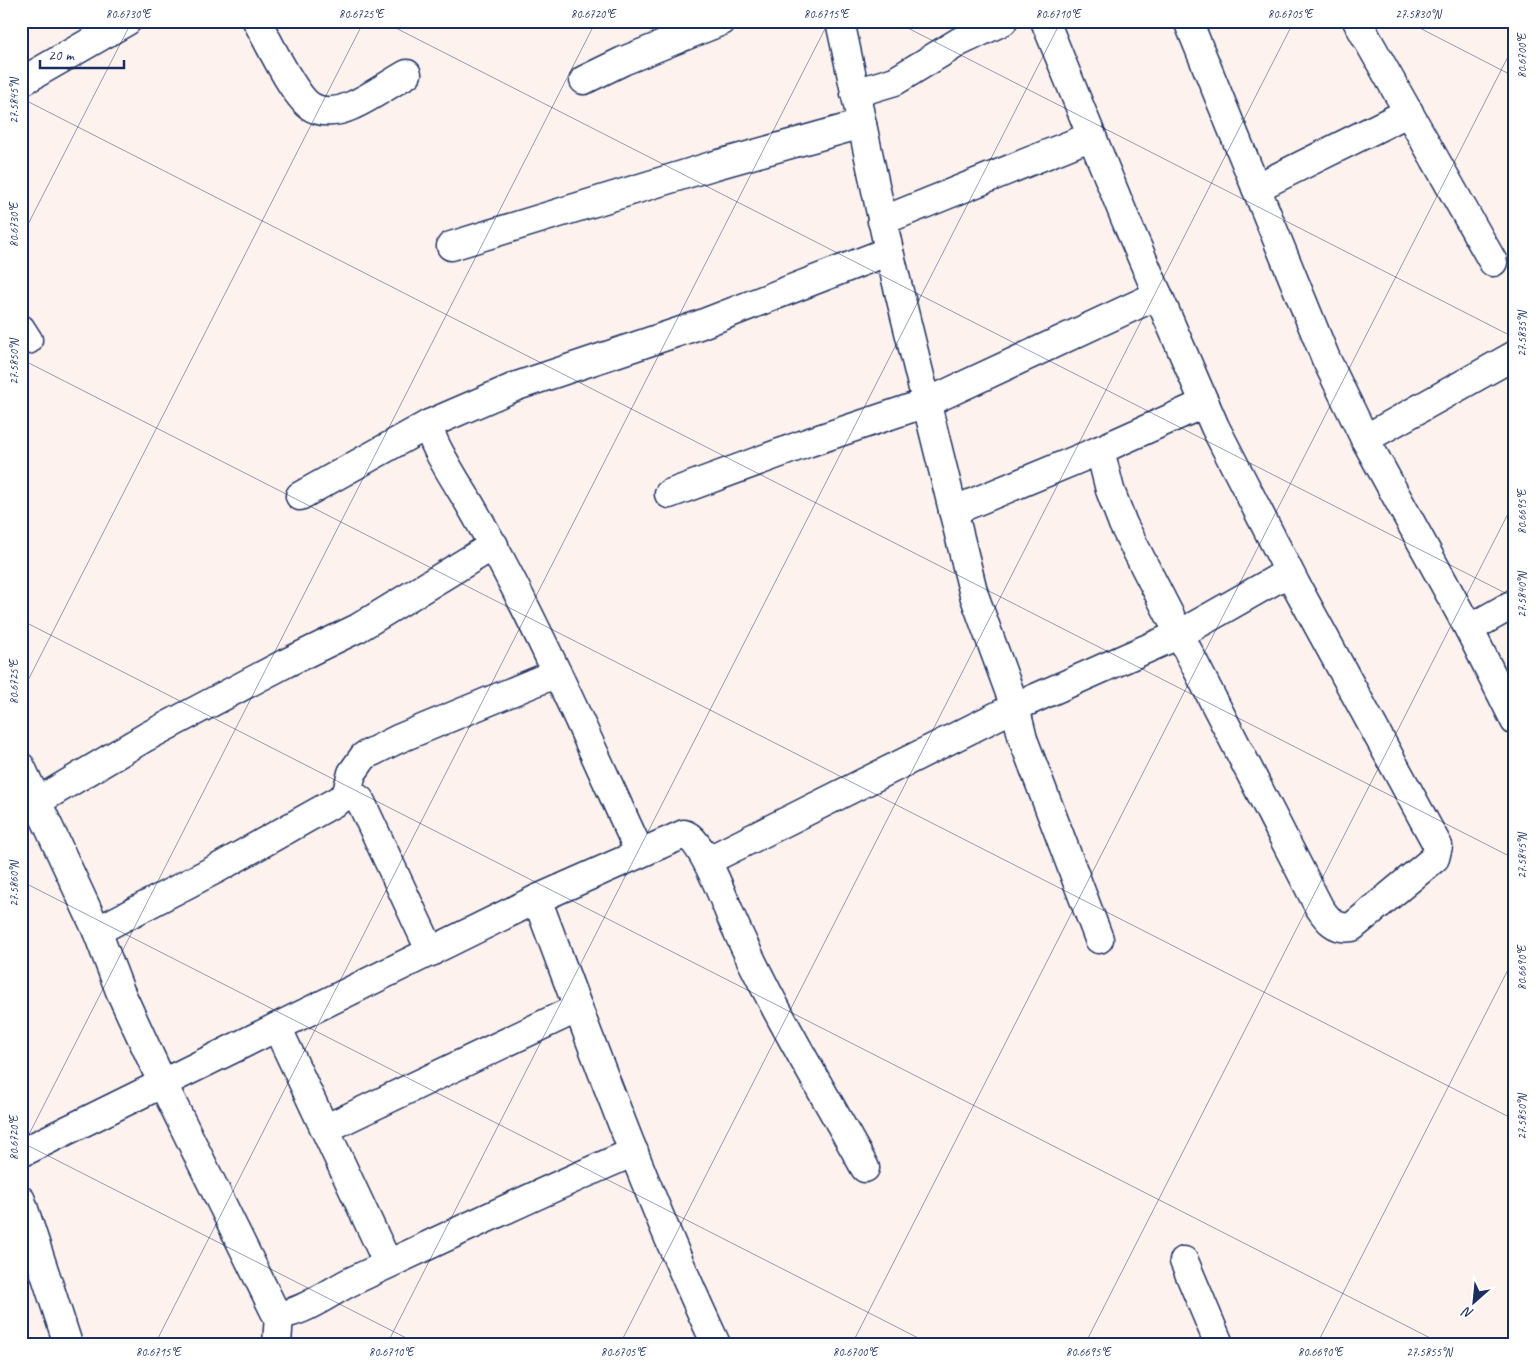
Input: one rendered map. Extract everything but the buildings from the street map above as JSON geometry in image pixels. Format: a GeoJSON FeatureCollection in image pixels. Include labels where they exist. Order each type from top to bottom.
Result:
{"type":"FeatureCollection","features":[{"type":"Feature","properties":{"kind":"street"},"geometry":{"type":"LineString","coordinates":[[21,82],[127,21]]}},
{"type":"Feature","properties":{"kind":"street"},"geometry":{"type":"LineString","coordinates":[[257,21],[298,93],[309,105],[327,112],[350,106],[407,74]]}},
{"type":"Feature","properties":{"kind":"street"},"geometry":{"type":"LineString","coordinates":[[584,80],[623,61],[722,21]]}},
{"type":"Feature","properties":{"kind":"street"},"geometry":{"type":"LineString","coordinates":[[840,21],[888,251],[974,595],[1015,707],[1023,739],[1100,939]]}},
{"type":"Feature","properties":{"kind":"street"},"geometry":{"type":"LineString","coordinates":[[856,93],[895,81],[959,42],[1003,21]]}},
{"type":"Feature","properties":{"kind":"street"},"geometry":{"type":"LineString","coordinates":[[1045,21],[1158,295],[1205,403],[1289,572],[1438,846],[1435,858],[1352,927],[1343,928],[1331,923],[1319,907],[1123,524],[1110,490],[1100,450]]}},
{"type":"Feature","properties":{"kind":"street"},"geometry":{"type":"LineString","coordinates":[[1188,21],[1326,360],[1365,439],[1468,629],[1515,721]]}},
{"type":"Feature","properties":{"kind":"street"},"geometry":{"type":"LineString","coordinates":[[1357,21],[1493,262]]}},
{"type":"Feature","properties":{"kind":"street"},"geometry":{"type":"LineString","coordinates":[[1256,188],[1408,112]]}},
{"type":"Feature","properties":{"kind":"street"},"geometry":{"type":"LineString","coordinates":[[451,246],[712,166],[862,124]]}},
{"type":"Feature","properties":{"kind":"street"},"geometry":{"type":"LineString","coordinates":[[882,220],[1092,136]]}},
{"type":"Feature","properties":{"kind":"street"},"geometry":{"type":"LineString","coordinates":[[300,496],[429,424],[517,386],[699,325],[888,251]]}},
{"type":"Feature","properties":{"kind":"street"},"geometry":{"type":"LineString","coordinates":[[669,494],[807,443],[926,403],[1158,295]]}},
{"type":"Feature","properties":{"kind":"street"},"geometry":{"type":"LineString","coordinates":[[1365,439],[1515,355]]}},
{"type":"Feature","properties":{"kind":"street"},"geometry":{"type":"LineString","coordinates":[[953,511],[1100,450],[1205,403]]}},
{"type":"Feature","properties":{"kind":"street"},"geometry":{"type":"LineString","coordinates":[[429,424],[440,452],[494,545],[557,673],[640,853]]}},
{"type":"Feature","properties":{"kind":"street"},"geometry":{"type":"LineString","coordinates":[[38,801],[146,737],[286,663],[358,628],[494,545]]}},
{"type":"Feature","properties":{"kind":"street"},"geometry":{"type":"LineString","coordinates":[[706,861],[1015,707],[1180,634],[1289,572]]}},
{"type":"Feature","properties":{"kind":"street"},"geometry":{"type":"LineString","coordinates":[[1468,629],[1515,603]]}},
{"type":"Feature","properties":{"kind":"street"},"geometry":{"type":"LineString","coordinates":[[346,796],[352,773],[364,756],[398,738],[557,673]]}},
{"type":"Feature","properties":{"kind":"street"},"geometry":{"type":"LineString","coordinates":[[21,767],[98,931],[120,991],[162,1082],[272,1309],[279,1315]]}},
{"type":"Feature","properties":{"kind":"street"},"geometry":{"type":"LineString","coordinates":[[98,931],[218,868],[346,796],[353,795],[360,800],[431,952]]}},
{"type":"Feature","properties":{"kind":"street"},"geometry":{"type":"LineString","coordinates":[[21,1153],[536,899],[684,834],[692,839],[706,861],[734,924],[763,981],[866,1168]]}},
{"type":"Feature","properties":{"kind":"street"},"geometry":{"type":"LineString","coordinates":[[536,899],[578,1008],[597,1064],[716,1344]]}},
{"type":"Feature","properties":{"kind":"street"},"geometry":{"type":"LineString","coordinates":[[325,1129],[578,1008]]}},
{"type":"Feature","properties":{"kind":"street"},"geometry":{"type":"LineString","coordinates":[[277,1027],[388,1264]]}},
{"type":"Feature","properties":{"kind":"street"},"geometry":{"type":"LineString","coordinates":[[279,1315],[293,1312],[388,1264],[550,1188],[634,1152]]}},
{"type":"Feature","properties":{"kind":"street"},"geometry":{"type":"LineString","coordinates":[[21,1200],[68,1344]]}},
{"type":"Feature","properties":{"kind":"street"},"geometry":{"type":"LineString","coordinates":[[1184,1260],[1219,1344]]}},
{"type":"Feature","properties":{"kind":"street"},"geometry":{"type":"LineString","coordinates":[[277,1344],[279,1315]]}}]}
